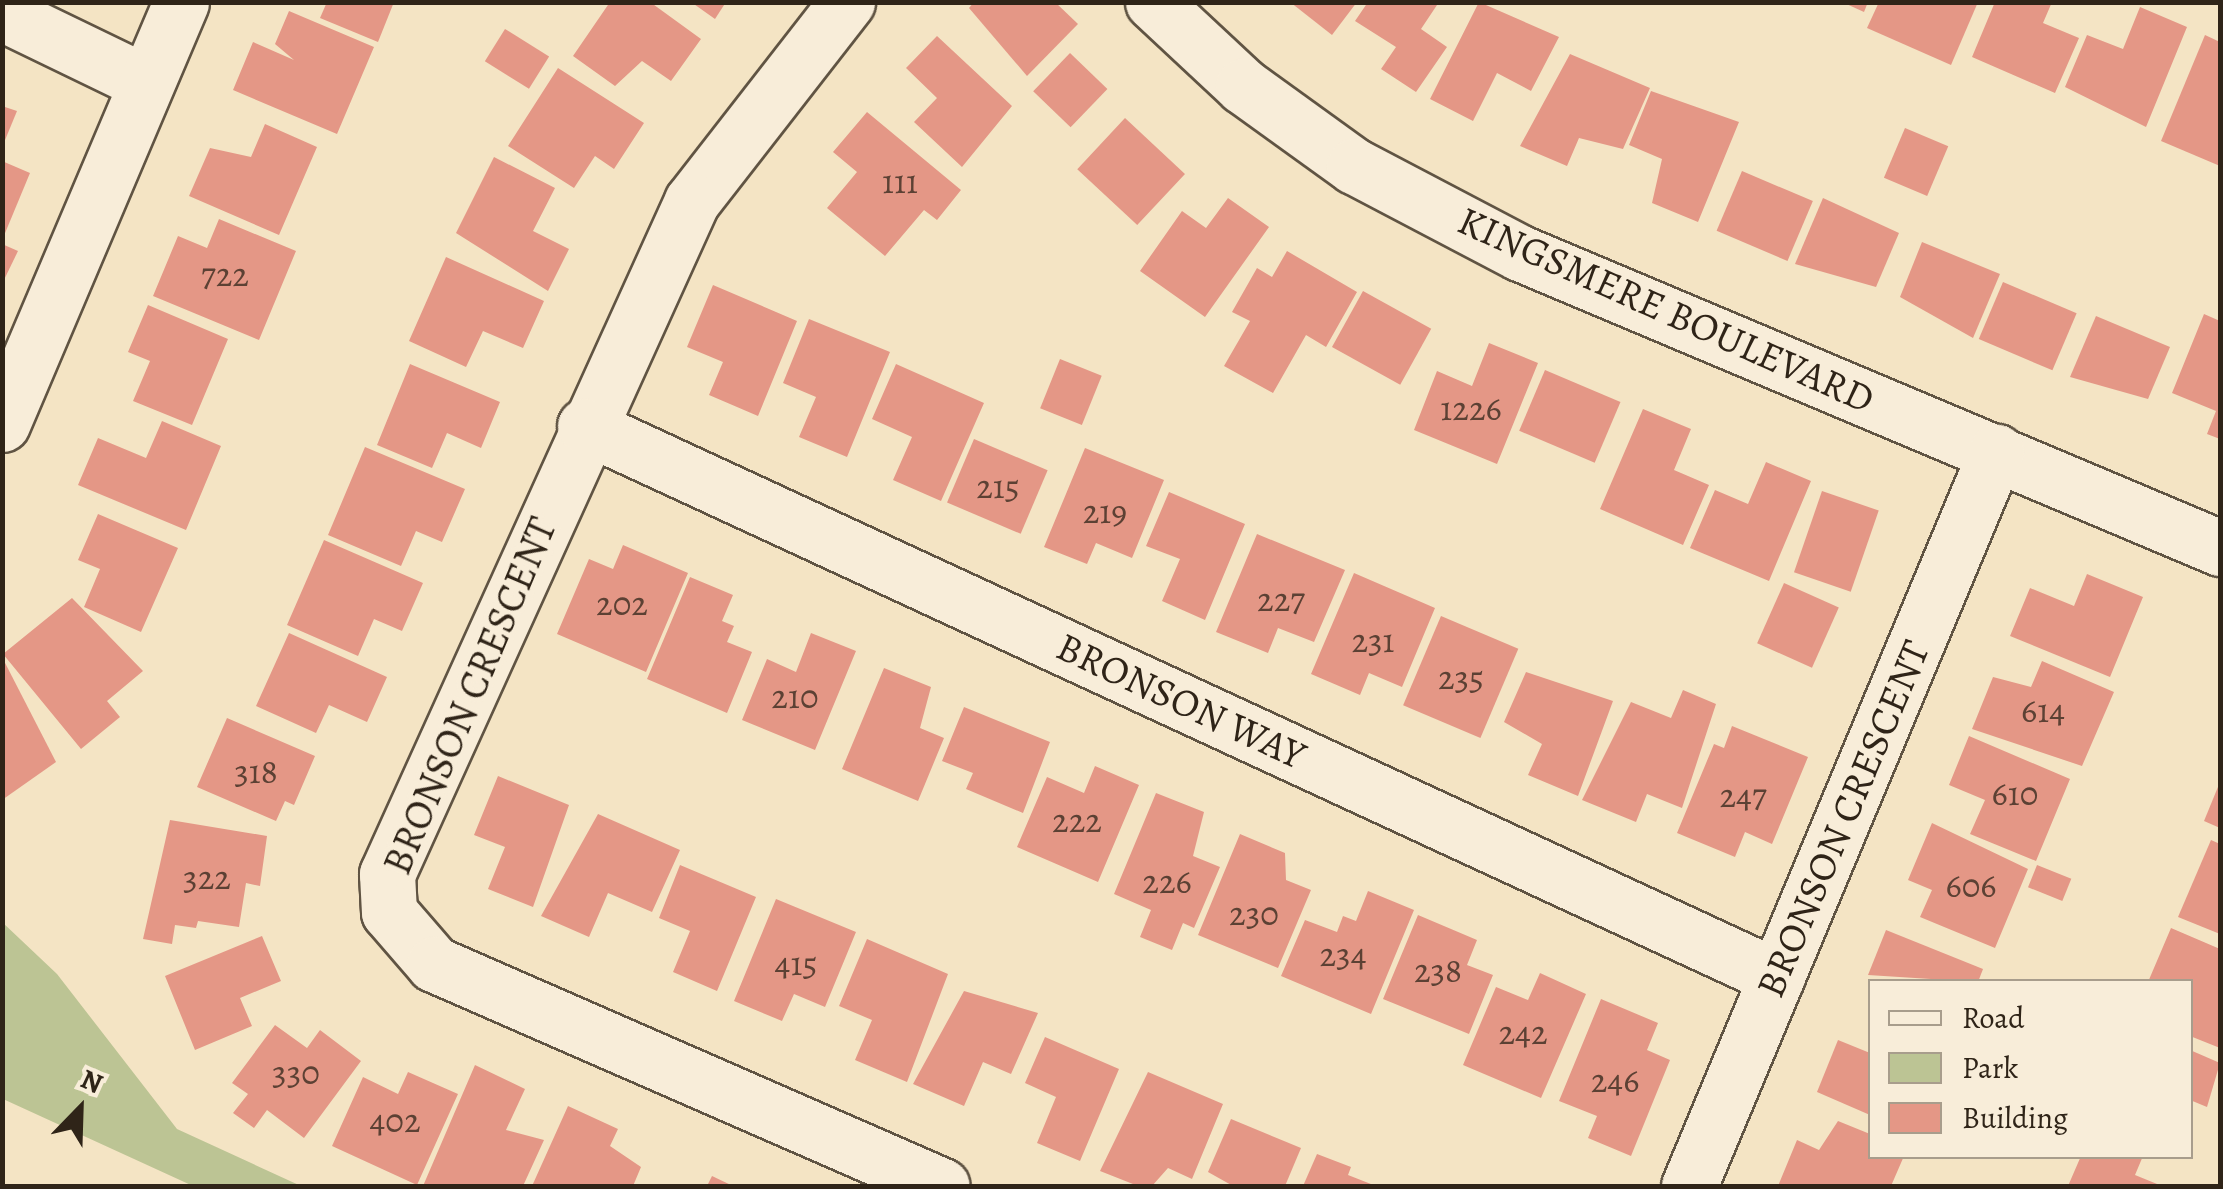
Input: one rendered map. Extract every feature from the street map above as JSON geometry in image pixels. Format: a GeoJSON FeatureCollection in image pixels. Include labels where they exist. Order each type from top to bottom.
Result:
{"type":"FeatureCollection","features":[{"type":"Feature","properties":{"kind":"street"},"geometry":{"type":"LineString","coordinates":[[2,424],[180,2]]}},
{"type":"Feature","properties":{"kind":"street","name":"BRONSON CRESCENT"},"geometry":{"type":"LineString","coordinates":[[847,2],[692,201],[585,426],[387,874],[389,912],[434,964],[942,1186]]}},
{"type":"Feature","properties":{"kind":"street","name":"KINGSMERE BOULEVARD"},"geometry":{"type":"LineString","coordinates":[[1153,2],[1243,86],[1354,166],[1520,254],[2220,548]]}},
{"type":"Feature","properties":{"kind":"street"},"geometry":{"type":"LineString","coordinates":[[2,13],[145,82]]}},
{"type":"Feature","properties":{"kind":"street","name":"BRONSON WAY"},"geometry":{"type":"LineString","coordinates":[[585,426],[1777,977]]}},
{"type":"Feature","properties":{"kind":"street","name":"BRONSON CRESCENT"},"geometry":{"type":"LineString","coordinates":[[1689,1186],[1996,452]]}},
{"type":"Feature","properties":{"kind":"green space"},"geometry":{"type":"Polygon","coordinates":[[[2,922],[57,974],[177,1129],[301,1186],[193,1186],[3,1099],[2,922]]]}},
{"type":"Feature","properties":{"kind":"building"},"geometry":{"type":"Polygon","coordinates":[[[327,2],[394,2],[378,42],[320,18],[327,2]]]}},
{"type":"Feature","properties":{"kind":"building"},"geometry":{"type":"Polygon","coordinates":[[[610,2],[650,2],[701,39],[671,81],[642,61],[615,86],[573,56],[610,2]]]}},
{"type":"Feature","properties":{"kind":"building"},"geometry":{"type":"Polygon","coordinates":[[[691,2],[726,2],[715,19],[691,2]]]}},
{"type":"Feature","properties":{"kind":"building"},"geometry":{"type":"Polygon","coordinates":[[[974,2],[1055,2],[1078,24],[1027,76],[969,8],[974,2]]]}},
{"type":"Feature","properties":{"kind":"building"},"geometry":{"type":"Polygon","coordinates":[[[1290,2],[1357,2],[1332,35],[1290,2]]]}},
{"type":"Feature","properties":{"kind":"building"},"geometry":{"type":"Polygon","coordinates":[[[1368,2],[1439,2],[1421,29],[1447,47],[1416,92],[1381,69],[1396,47],[1355,21],[1368,2]]]}},
{"type":"Feature","properties":{"kind":"building"},"geometry":{"type":"Polygon","coordinates":[[[1479,2],[1559,37],[1531,91],[1497,73],[1473,121],[1430,99],[1479,2]]]}},
{"type":"Feature","properties":{"kind":"building"},"geometry":{"type":"Polygon","coordinates":[[[1842,2],[1868,2],[1864,12],[1842,2]]]}},
{"type":"Feature","properties":{"kind":"building"},"geometry":{"type":"Polygon","coordinates":[[[1879,2],[1978,2],[1951,65],[1867,28],[1879,2]]]}},
{"type":"Feature","properties":{"kind":"building"},"geometry":{"type":"Polygon","coordinates":[[[1995,2],[2052,2],[2043,23],[2079,38],[2055,93],[1972,57],[1995,2]]]}},
{"type":"Feature","properties":{"kind":"building"},"geometry":{"type":"Polygon","coordinates":[[[2140,7],[2187,27],[2146,127],[2065,87],[2087,35],[2123,49],[2140,7]]]}},
{"type":"Feature","properties":{"kind":"building"},"geometry":{"type":"Polygon","coordinates":[[[289,11],[374,47],[337,134],[233,90],[253,42],[294,60],[275,44],[289,11]]]}},
{"type":"Feature","properties":{"kind":"building"},"geometry":{"type":"Polygon","coordinates":[[[505,29],[549,57],[529,89],[485,61],[505,29]]]}},
{"type":"Feature","properties":{"kind":"building"},"geometry":{"type":"Polygon","coordinates":[[[2205,35],[2220,42],[2220,166],[2161,141],[2205,35]]]}},
{"type":"Feature","properties":{"kind":"building"},"geometry":{"type":"Polygon","coordinates":[[[937,36],[1012,106],[962,167],[914,122],[937,98],[906,68],[937,36]]]}},
{"type":"Feature","properties":{"kind":"building"},"geometry":{"type":"Polygon","coordinates":[[[1070,53],[1107,89],[1071,127],[1033,91],[1070,53]]]}},
{"type":"Feature","properties":{"kind":"building"},"geometry":{"type":"Polygon","coordinates":[[[1570,54],[1650,88],[1623,149],[1579,138],[1567,166],[1520,146],[1570,54]]]}},
{"type":"Feature","properties":{"kind":"building"},"geometry":{"type":"Polygon","coordinates":[[[558,68],[644,123],[614,169],[595,156],[574,188],[508,146],[558,68]]]}},
{"type":"Feature","properties":{"kind":"building"},"geometry":{"type":"Polygon","coordinates":[[[1651,91],[1739,122],[1698,222],[1652,203],[1662,159],[1629,145],[1651,91]]]}},
{"type":"Feature","properties":{"kind":"building"},"geometry":{"type":"Polygon","coordinates":[[[2,106],[17,111],[3,145],[2,145],[2,106]]]}},
{"type":"Feature","properties":{"kind":"building"},"geometry":{"type":"Polygon","coordinates":[[[867,112],[961,190],[937,220],[924,210],[885,256],[827,208],[857,172],[833,152],[867,112]]]}},
{"type":"Feature","properties":{"kind":"building"},"geometry":{"type":"Polygon","coordinates":[[[1125,118],[1185,174],[1137,225],[1077,169],[1125,118]]]}},
{"type":"Feature","properties":{"kind":"building"},"geometry":{"type":"Polygon","coordinates":[[[265,124],[317,147],[279,235],[189,196],[210,148],[251,157],[265,124]]]}},
{"type":"Feature","properties":{"kind":"building"},"geometry":{"type":"Polygon","coordinates":[[[1905,128],[1948,146],[1927,196],[1884,178],[1905,128]]]}},
{"type":"Feature","properties":{"kind":"building"},"geometry":{"type":"Polygon","coordinates":[[[494,157],[555,188],[533,231],[569,249],[548,291],[456,233],[494,157]]]}},
{"type":"Feature","properties":{"kind":"building"},"geometry":{"type":"Polygon","coordinates":[[[2,161],[30,173],[3,238],[2,238],[2,161]]]}},
{"type":"Feature","properties":{"kind":"building"},"geometry":{"type":"Polygon","coordinates":[[[1742,171],[1813,201],[1787,261],[1717,231],[1742,171]]]}},
{"type":"Feature","properties":{"kind":"building"},"geometry":{"type":"Polygon","coordinates":[[[1228,198],[1269,227],[1205,317],[1140,271],[1182,211],[1206,228],[1228,198]]]}},
{"type":"Feature","properties":{"kind":"building"},"geometry":{"type":"Polygon","coordinates":[[[1823,198],[1899,233],[1876,287],[1795,264],[1823,198]]]}},
{"type":"Feature","properties":{"kind":"building"},"geometry":{"type":"Polygon","coordinates":[[[219,219],[296,251],[259,340],[153,296],[178,236],[207,248],[219,219]]]}},
{"type":"Feature","properties":{"kind":"building"},"geometry":{"type":"Polygon","coordinates":[[[1922,242],[2000,274],[1973,338],[1900,297],[1922,242]]]}},
{"type":"Feature","properties":{"kind":"building"},"geometry":{"type":"Polygon","coordinates":[[[2,244],[18,251],[2,284],[2,244]]]}},
{"type":"Feature","properties":{"kind":"building"},"geometry":{"type":"Polygon","coordinates":[[[1287,251],[1357,292],[1326,347],[1306,335],[1273,393],[1224,366],[1250,321],[1232,312],[1257,268],[1272,277],[1287,251]]]}},
{"type":"Feature","properties":{"kind":"building"},"geometry":{"type":"Polygon","coordinates":[[[446,257],[544,301],[523,348],[483,331],[466,367],[409,341],[446,257]]]}},
{"type":"Feature","properties":{"kind":"building"},"geometry":{"type":"Polygon","coordinates":[[[2003,282],[2077,313],[2052,370],[1979,339],[2003,282]]]}},
{"type":"Feature","properties":{"kind":"building"},"geometry":{"type":"Polygon","coordinates":[[[713,285],[797,321],[758,416],[709,395],[723,362],[687,347],[713,285]]]}},
{"type":"Feature","properties":{"kind":"building"},"geometry":{"type":"Polygon","coordinates":[[[1363,291],[1431,329],[1400,385],[1332,347],[1363,291]]]}},
{"type":"Feature","properties":{"kind":"building"},"geometry":{"type":"Polygon","coordinates":[[[148,305],[228,339],[192,425],[133,401],[150,361],[128,352],[148,305]]]}},
{"type":"Feature","properties":{"kind":"building"},"geometry":{"type":"Polygon","coordinates":[[[2204,314],[2220,321],[2220,439],[2207,434],[2216,411],[2172,393],[2204,314]]]}},
{"type":"Feature","properties":{"kind":"building"},"geometry":{"type":"Polygon","coordinates":[[[2096,316],[2170,347],[2148,399],[2070,377],[2096,316]]]}},
{"type":"Feature","properties":{"kind":"building"},"geometry":{"type":"Polygon","coordinates":[[[809,319],[890,352],[847,457],[799,437],[816,397],[783,383],[809,319]]]}},
{"type":"Feature","properties":{"kind":"building"},"geometry":{"type":"Polygon","coordinates":[[[1489,343],[1538,363],[1497,464],[1414,430],[1437,371],[1472,386],[1489,343]]]}},
{"type":"Feature","properties":{"kind":"building"},"geometry":{"type":"Polygon","coordinates":[[[1060,359],[1102,376],[1082,425],[1040,408],[1060,359]]]}},
{"type":"Feature","properties":{"kind":"building"},"geometry":{"type":"Polygon","coordinates":[[[410,364],[500,402],[481,448],[447,433],[432,468],[377,445],[410,364]]]}},
{"type":"Feature","properties":{"kind":"building"},"geometry":{"type":"Polygon","coordinates":[[[896,364],[984,403],[941,501],[893,480],[912,437],[872,419],[896,364]]]}},
{"type":"Feature","properties":{"kind":"building"},"geometry":{"type":"Polygon","coordinates":[[[1545,370],[1620,402],[1595,463],[1519,431],[1545,370]]]}},
{"type":"Feature","properties":{"kind":"building"},"geometry":{"type":"Polygon","coordinates":[[[1643,409],[1691,429],[1674,470],[1709,485],[1683,545],[1600,509],[1643,409]]]}},
{"type":"Feature","properties":{"kind":"building"},"geometry":{"type":"Polygon","coordinates":[[[162,421],[221,446],[186,530],[78,485],[98,438],[146,458],[162,421]]]}},
{"type":"Feature","properties":{"kind":"building"},"geometry":{"type":"Polygon","coordinates":[[[974,439],[1048,470],[1021,534],[947,503],[974,439]]]}},
{"type":"Feature","properties":{"kind":"building"},"geometry":{"type":"Polygon","coordinates":[[[365,447],[465,489],[442,542],[416,531],[401,566],[328,535],[365,447]]]}},
{"type":"Feature","properties":{"kind":"building"},"geometry":{"type":"Polygon","coordinates":[[[1085,448],[1164,480],[1132,558],[1096,543],[1087,564],[1044,547],[1085,448]]]}},
{"type":"Feature","properties":{"kind":"building"},"geometry":{"type":"Polygon","coordinates":[[[1766,462],[1811,481],[1769,581],[1690,548],[1715,490],[1748,504],[1766,462]]]}},
{"type":"Feature","properties":{"kind":"building"},"geometry":{"type":"Polygon","coordinates":[[[1822,491],[1879,511],[1851,592],[1794,572],[1822,491]]]}},
{"type":"Feature","properties":{"kind":"building"},"geometry":{"type":"Polygon","coordinates":[[[1169,492],[1245,524],[1205,620],[1162,601],[1180,559],[1146,546],[1169,492]]]}},
{"type":"Feature","properties":{"kind":"building"},"geometry":{"type":"Polygon","coordinates":[[[98,514],[178,548],[141,632],[84,607],[100,569],[78,560],[98,514]]]}},
{"type":"Feature","properties":{"kind":"building"},"geometry":{"type":"Polygon","coordinates":[[[1257,534],[1345,570],[1314,642],[1278,628],[1268,653],[1216,632],[1257,534]]]}},
{"type":"Feature","properties":{"kind":"building"},"geometry":{"type":"Polygon","coordinates":[[[324,540],[423,583],[402,631],[374,619],[358,656],[287,625],[324,540]]]}},
{"type":"Feature","properties":{"kind":"building"},"geometry":{"type":"Polygon","coordinates":[[[623,545],[688,573],[646,672],[557,634],[589,559],[613,569],[623,545]]]}},
{"type":"Feature","properties":{"kind":"building"},"geometry":{"type":"Polygon","coordinates":[[[1354,573],[1435,608],[1402,687],[1369,673],[1360,695],[1311,674],[1354,573]]]}},
{"type":"Feature","properties":{"kind":"building"},"geometry":{"type":"Polygon","coordinates":[[[2087,574],[2143,597],[2110,677],[2010,636],[2030,588],[2074,606],[2087,574]]]}},
{"type":"Feature","properties":{"kind":"building"},"geometry":{"type":"Polygon","coordinates":[[[690,577],[733,595],[722,621],[734,626],[727,642],[752,652],[727,713],[647,679],[690,577]]]}},
{"type":"Feature","properties":{"kind":"building"},"geometry":{"type":"Polygon","coordinates":[[[1784,583],[1839,607],[1812,668],[1757,643],[1784,583]]]}},
{"type":"Feature","properties":{"kind":"building"},"geometry":{"type":"Polygon","coordinates":[[[72,598],[143,671],[107,701],[120,717],[81,749],[3,654],[72,598]]]}},
{"type":"Feature","properties":{"kind":"building"},"geometry":{"type":"Polygon","coordinates":[[[1441,616],[1518,649],[1480,738],[1403,705],[1441,616]]]}},
{"type":"Feature","properties":{"kind":"building"},"geometry":{"type":"Polygon","coordinates":[[[289,633],[387,677],[367,722],[329,705],[316,733],[256,706],[289,633]]]}},
{"type":"Feature","properties":{"kind":"building"},"geometry":{"type":"Polygon","coordinates":[[[811,633],[856,651],[815,750],[742,720],[767,659],[796,672],[811,633]]]}},
{"type":"Feature","properties":{"kind":"building"},"geometry":{"type":"Polygon","coordinates":[[[2,657],[56,762],[2,800],[2,657]]]}},
{"type":"Feature","properties":{"kind":"building"},"geometry":{"type":"Polygon","coordinates":[[[2042,661],[2114,692],[2082,766],[1972,729],[1993,677],[2031,687],[2042,661]]]}},
{"type":"Feature","properties":{"kind":"building"},"geometry":{"type":"Polygon","coordinates":[[[884,668],[931,687],[920,728],[944,738],[918,801],[842,769],[884,668]]]}},
{"type":"Feature","properties":{"kind":"building"},"geometry":{"type":"Polygon","coordinates":[[[1526,672],[1613,701],[1578,796],[1528,775],[1542,744],[1504,722],[1526,672]]]}},
{"type":"Feature","properties":{"kind":"building"},"geometry":{"type":"Polygon","coordinates":[[[1683,690],[1716,704],[1682,808],[1647,794],[1636,822],[1582,800],[1631,702],[1671,718],[1683,690]]]}},
{"type":"Feature","properties":{"kind":"building"},"geometry":{"type":"Polygon","coordinates":[[[964,707],[1050,742],[1023,813],[966,789],[973,773],[942,761],[964,707]]]}},
{"type":"Feature","properties":{"kind":"building"},"geometry":{"type":"Polygon","coordinates":[[[227,718],[315,756],[294,805],[285,801],[276,821],[197,787],[227,718]]]}},
{"type":"Feature","properties":{"kind":"building"},"geometry":{"type":"Polygon","coordinates":[[[1732,726],[1808,757],[1772,844],[1745,832],[1735,857],[1677,833],[1714,744],[1724,748],[1732,726]]]}},
{"type":"Feature","properties":{"kind":"building"},"geometry":{"type":"Polygon","coordinates":[[[1969,736],[2070,779],[2036,861],[1970,834],[1985,800],[1949,785],[1969,736]]]}},
{"type":"Feature","properties":{"kind":"building"},"geometry":{"type":"Polygon","coordinates":[[[1095,766],[1139,785],[1098,882],[1017,847],[1047,777],[1084,793],[1095,766]]]}},
{"type":"Feature","properties":{"kind":"building"},"geometry":{"type":"Polygon","coordinates":[[[498,776],[569,805],[533,907],[488,889],[505,847],[474,835],[498,776]]]}},
{"type":"Feature","properties":{"kind":"building"},"geometry":{"type":"Polygon","coordinates":[[[2220,782],[2220,828],[2204,821],[2220,782]]]}},
{"type":"Feature","properties":{"kind":"building"},"geometry":{"type":"Polygon","coordinates":[[[1156,793],[1204,812],[1193,856],[1220,867],[1194,928],[1183,923],[1172,950],[1140,937],[1151,910],[1114,894],[1156,793]]]}},
{"type":"Feature","properties":{"kind":"building"},"geometry":{"type":"Polygon","coordinates":[[[598,814],[680,850],[652,912],[608,893],[589,937],[541,916],[598,814]]]}},
{"type":"Feature","properties":{"kind":"building"},"geometry":{"type":"Polygon","coordinates":[[[170,820],[267,836],[260,886],[246,883],[239,927],[198,921],[196,928],[175,925],[172,944],[143,939],[170,820]]]}},
{"type":"Feature","properties":{"kind":"building"},"geometry":{"type":"Polygon","coordinates":[[[1932,823],[2028,869],[1995,948],[1920,917],[1932,890],[1908,880],[1932,823]]]}},
{"type":"Feature","properties":{"kind":"building"},"geometry":{"type":"Polygon","coordinates":[[[1240,834],[1285,853],[1286,880],[1311,890],[1278,968],[1198,935],[1240,834]]]}},
{"type":"Feature","properties":{"kind":"building"},"geometry":{"type":"Polygon","coordinates":[[[2211,840],[2220,844],[2220,934],[2178,917],[2211,840]]]}},
{"type":"Feature","properties":{"kind":"building"},"geometry":{"type":"Polygon","coordinates":[[[680,865],[756,897],[717,991],[673,972],[690,931],[659,918],[680,865]]]}},
{"type":"Feature","properties":{"kind":"building"},"geometry":{"type":"Polygon","coordinates":[[[2037,865],[2071,879],[2062,901],[2028,887],[2037,865]]]}},
{"type":"Feature","properties":{"kind":"building"},"geometry":{"type":"Polygon","coordinates":[[[1368,891],[1414,910],[1371,1014],[1281,976],[1305,920],[1337,932],[1343,916],[1356,921],[1368,891]]]}},
{"type":"Feature","properties":{"kind":"building"},"geometry":{"type":"Polygon","coordinates":[[[776,899],[856,932],[825,1007],[794,994],[782,1021],[734,1001],[776,899]]]}},
{"type":"Feature","properties":{"kind":"building"},"geometry":{"type":"Polygon","coordinates":[[[1418,915],[1477,940],[1467,965],[1493,975],[1469,1034],[1383,999],[1418,915]]]}},
{"type":"Feature","properties":{"kind":"building"},"geometry":{"type":"Polygon","coordinates":[[[2171,928],[2220,949],[2220,1048],[2193,1037],[2193,979],[2149,979],[2171,928]]]}},
{"type":"Feature","properties":{"kind":"building"},"geometry":{"type":"Polygon","coordinates":[[[1886,930],[1983,969],[1979,979],[1868,975],[1886,930]]]}},
{"type":"Feature","properties":{"kind":"building"},"geometry":{"type":"Polygon","coordinates":[[[262,936],[281,981],[240,998],[252,1026],[195,1050],[165,976],[262,936]]]}},
{"type":"Feature","properties":{"kind":"building"},"geometry":{"type":"Polygon","coordinates":[[[867,939],[948,974],[907,1082],[855,1060],[872,1020],[839,1006],[867,939]]]}},
{"type":"Feature","properties":{"kind":"building"},"geometry":{"type":"Polygon","coordinates":[[[1540,973],[1586,994],[1541,1098],[1463,1065],[1496,987],[1528,1000],[1540,973]]]}},
{"type":"Feature","properties":{"kind":"building"},"geometry":{"type":"Polygon","coordinates":[[[964,991],[1038,1013],[1011,1074],[983,1062],[964,1106],[913,1084],[964,991]]]}},
{"type":"Feature","properties":{"kind":"building"},"geometry":{"type":"Polygon","coordinates":[[[1601,999],[1658,1023],[1647,1050],[1670,1060],[1631,1156],[1588,1138],[1597,1116],[1559,1101],[1601,999]]]}},
{"type":"Feature","properties":{"kind":"building"},"geometry":{"type":"Polygon","coordinates":[[[275,1025],[307,1048],[320,1030],[361,1061],[304,1138],[267,1110],[254,1128],[233,1113],[248,1094],[232,1083],[275,1025]]]}},
{"type":"Feature","properties":{"kind":"building"},"geometry":{"type":"Polygon","coordinates":[[[1045,1037],[1119,1069],[1080,1161],[1037,1143],[1056,1097],[1025,1083],[1045,1037]]]}},
{"type":"Feature","properties":{"kind":"building"},"geometry":{"type":"Polygon","coordinates":[[[1838,1040],[1868,1052],[1868,1114],[1817,1092],[1838,1040]]]}},
{"type":"Feature","properties":{"kind":"building"},"geometry":{"type":"Polygon","coordinates":[[[2193,1051],[2220,1063],[2207,1107],[2193,1101],[2193,1051]]]}},
{"type":"Feature","properties":{"kind":"building"},"geometry":{"type":"Polygon","coordinates":[[[475,1065],[525,1089],[506,1130],[544,1140],[523,1186],[423,1186],[475,1065]]]}},
{"type":"Feature","properties":{"kind":"building"},"geometry":{"type":"Polygon","coordinates":[[[408,1072],[458,1094],[417,1185],[332,1146],[363,1077],[398,1094],[408,1072]]]}},
{"type":"Feature","properties":{"kind":"building"},"geometry":{"type":"Polygon","coordinates":[[[1148,1072],[1223,1104],[1192,1179],[1168,1168],[1152,1186],[1138,1186],[1100,1171],[1148,1072]]]}},
{"type":"Feature","properties":{"kind":"building"},"geometry":{"type":"Polygon","coordinates":[[[568,1106],[618,1129],[610,1146],[641,1167],[633,1186],[532,1186],[568,1106]]]}},
{"type":"Feature","properties":{"kind":"building"},"geometry":{"type":"Polygon","coordinates":[[[1231,1119],[1301,1148],[1285,1186],[1233,1186],[1208,1172],[1231,1119]]]}},
{"type":"Feature","properties":{"kind":"building"},"geometry":{"type":"Polygon","coordinates":[[[1838,1121],[1868,1133],[1868,1159],[1903,1159],[1891,1186],[1778,1186],[1797,1140],[1819,1150],[1838,1121]]]}},
{"type":"Feature","properties":{"kind":"building"},"geometry":{"type":"Polygon","coordinates":[[[1317,1154],[1351,1167],[1348,1175],[1376,1186],[1303,1186],[1317,1154]]]}},
{"type":"Feature","properties":{"kind":"building"},"geometry":{"type":"Polygon","coordinates":[[[2080,1159],[2142,1159],[2135,1175],[2162,1186],[2068,1186],[2080,1159]]]}},
{"type":"Feature","properties":{"kind":"building"},"geometry":{"type":"Polygon","coordinates":[[[712,1176],[733,1186],[707,1186],[712,1176]]]}}]}
